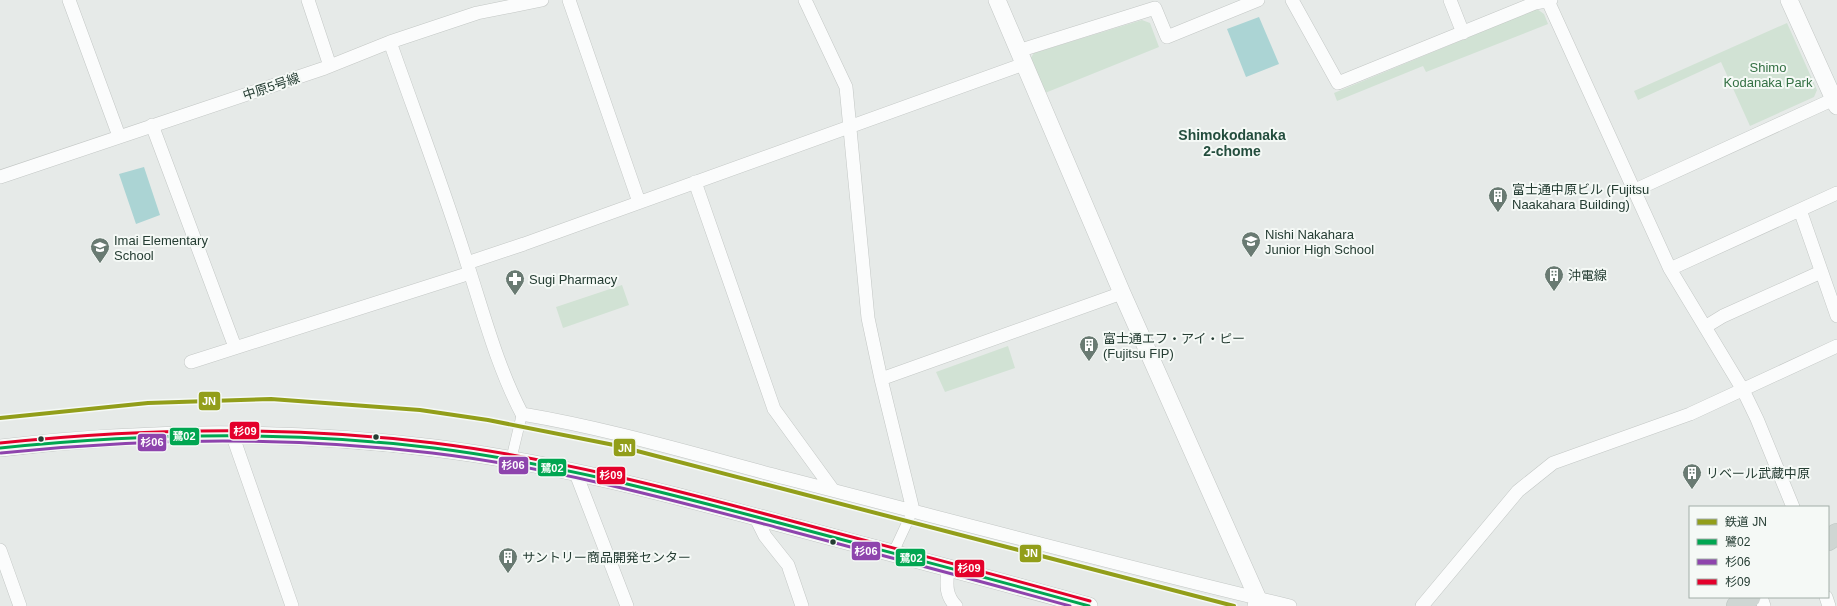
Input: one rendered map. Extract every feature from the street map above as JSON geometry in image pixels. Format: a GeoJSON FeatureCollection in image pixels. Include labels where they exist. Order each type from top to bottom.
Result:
{"type":"FeatureCollection","features":[{"type":"Feature","properties":{"kind":"main road"},"geometry":{"type":"LineString","coordinates":[[1737,606],[1749,598]]}},
{"type":"Feature","properties":{"kind":"street"},"geometry":{"type":"LineString","coordinates":[[69,0],[119,136]]}},
{"type":"Feature","properties":{"kind":"street"},"geometry":{"type":"LineString","coordinates":[[308,0],[330,66]]}},
{"type":"Feature","properties":{"kind":"street","name":"中原5号線"},"geometry":{"type":"LineString","coordinates":[[0,177],[330,66],[390,42],[477,13],[542,0]]}},
{"type":"Feature","properties":{"kind":"street"},"geometry":{"type":"LineString","coordinates":[[569,0],[639,202]]}},
{"type":"Feature","properties":{"kind":"street"},"geometry":{"type":"LineString","coordinates":[[805,0],[846,87],[868,318],[881,379],[913,510],[893,553]]}},
{"type":"Feature","properties":{"kind":"street"},"geometry":{"type":"LineString","coordinates":[[997,0],[1122,293],[1257,602]]}},
{"type":"Feature","properties":{"kind":"street"},"geometry":{"type":"LineString","coordinates":[[191,362],[469,268],[524,244],[849,128],[1153,4],[1167,37],[1258,0]]}},
{"type":"Feature","properties":{"kind":"street"},"geometry":{"type":"LineString","coordinates":[[1292,0],[1338,83],[1535,3],[1549,0],[1633,191],[1670,269],[1743,390],[1757,419],[1793,506]]}},
{"type":"Feature","properties":{"kind":"street"},"geometry":{"type":"LineString","coordinates":[[1450,0],[1463,33]]}},
{"type":"Feature","properties":{"kind":"street"},"geometry":{"type":"LineString","coordinates":[[1633,191],[1835,102],[1789,0]]}},
{"type":"Feature","properties":{"kind":"street"},"geometry":{"type":"LineString","coordinates":[[390,42],[469,268],[494,350],[507,386],[522,414],[511,460]]}},
{"type":"Feature","properties":{"kind":"street"},"geometry":{"type":"LineString","coordinates":[[152,125],[235,347]]}},
{"type":"Feature","properties":{"kind":"street"},"geometry":{"type":"LineString","coordinates":[[695,182],[774,409],[833,490]]}},
{"type":"Feature","properties":{"kind":"street"},"geometry":{"type":"LineString","coordinates":[[1670,269],[1837,194]]}},
{"type":"Feature","properties":{"kind":"street"},"geometry":{"type":"LineString","coordinates":[[1800,210],[1837,316]]}},
{"type":"Feature","properties":{"kind":"street"},"geometry":{"type":"LineString","coordinates":[[1705,327],[1724,316],[1821,272]]}},
{"type":"Feature","properties":{"kind":"street"},"geometry":{"type":"LineString","coordinates":[[881,379],[1122,293]]}},
{"type":"Feature","properties":{"kind":"street"},"geometry":{"type":"LineString","coordinates":[[1422,606],[1518,491],[1553,463],[1675,419],[1743,390],[1837,346]]}},
{"type":"Feature","properties":{"kind":"street"},"geometry":{"type":"LineString","coordinates":[[522,414],[568,422],[630,436],[1257,602],[1290,606]]}},
{"type":"Feature","properties":{"kind":"street"},"geometry":{"type":"LineString","coordinates":[[232,434],[292,606]]}},
{"type":"Feature","properties":{"kind":"street"},"geometry":{"type":"LineString","coordinates":[[0,448],[65,440],[232,434],[290,435],[364,440],[436,448],[575,471],[948,566],[1089,606]]}},
{"type":"Feature","properties":{"kind":"street"},"geometry":{"type":"LineString","coordinates":[[575,471],[627,606]]}},
{"type":"Feature","properties":{"kind":"street"},"geometry":{"type":"LineString","coordinates":[[755,516],[765,536],[788,565],[802,606]]}},
{"type":"Feature","properties":{"kind":"street"},"geometry":{"type":"LineString","coordinates":[[0,550],[20,606]]}},
{"type":"Feature","properties":{"kind":"street"},"geometry":{"type":"LineString","coordinates":[[948,566],[946,591],[948,597],[956,606]]}},
{"type":"Feature","properties":{"kind":"green space"},"geometry":{"type":"Polygon","coordinates":[[[1537,9],[1544,14],[1548,24],[1426,72],[1423,66],[1337,101],[1334,93],[1537,9]]]}},
{"type":"Feature","properties":{"kind":"green space"},"geometry":{"type":"Polygon","coordinates":[[[1142,20],[1150,23],[1159,47],[1045,93],[1030,59],[1034,53],[1142,20]]]}},
{"type":"Feature","properties":{"kind":"green space","name":"Shimo Kodanaka Park"},"geometry":{"type":"Polygon","coordinates":[[[1787,23],[1817,90],[1814,97],[1750,126],[1721,62],[1638,100],[1634,91],[1787,23]]]}},
{"type":"Feature","properties":{"kind":"green space"},"geometry":{"type":"Polygon","coordinates":[[[622,285],[629,305],[563,328],[556,307],[622,285]]]}},
{"type":"Feature","properties":{"kind":"green space"},"geometry":{"type":"Polygon","coordinates":[[[1008,346],[1015,368],[945,392],[936,372],[1008,346]]]}},
{"type":"Feature","properties":{"kind":"water"},"geometry":{"type":"Polygon","coordinates":[[[1259,17],[1279,64],[1246,77],[1227,29],[1259,17]]]}},
{"type":"Feature","properties":{"kind":"water"},"geometry":{"type":"Polygon","coordinates":[[[144,167],[160,215],[136,224],[119,174],[144,167]]]}},
{"type":"Feature","properties":{"kind":"rail line","name":"JN"},"geometry":{"type":"LineString","coordinates":[[0,418],[148,403],[271,399],[420,410],[488,420],[614,445],[1234,606]]}},
{"type":"Feature","properties":{"kind":"transit line","name":"杉09"},"geometry":{"type":"LineString","coordinates":[[0,443],[109,434],[272,431],[380,437],[479,449],[568,466],[657,486],[1090,601]]}},
{"type":"Feature","properties":{"kind":"transit line","name":"鷺02"},"geometry":{"type":"LineString","coordinates":[[0,448],[109,439],[271,436],[380,442],[479,454],[612,480],[743,513],[1089,606]]}},
{"type":"Feature","properties":{"kind":"transit line","name":"杉06"},"geometry":{"type":"LineString","coordinates":[[1,453],[108,444],[216,441],[324,444],[432,453],[476,459],[520,466],[607,484],[779,528],[1070,606]]}},
{"type":"Feature","properties":{"kind":"place","name":"富士通中原ビル (Fujitsu Naakahara Building)"},"geometry":{"type":"Point","coordinates":[1498,213]}},
{"type":"Feature","properties":{"kind":"place","name":"Nishi Nakahara Junior High School"},"geometry":{"type":"Point","coordinates":[1251,258]}},
{"type":"Feature","properties":{"kind":"place","name":"Imai Elementary School"},"geometry":{"type":"Point","coordinates":[100,264]}},
{"type":"Feature","properties":{"kind":"place","name":"沖電線"},"geometry":{"type":"Point","coordinates":[1554,292]}},
{"type":"Feature","properties":{"kind":"place","name":"Sugi Pharmacy"},"geometry":{"type":"Point","coordinates":[515,296]}},
{"type":"Feature","properties":{"kind":"place","name":"富士通エフ・アイ・ピー (Fujitsu FIP)"},"geometry":{"type":"Point","coordinates":[1089,362]}},
{"type":"Feature","properties":{"kind":"place","name":"リベール武蔵中原"},"geometry":{"type":"Point","coordinates":[1692,490]}},
{"type":"Feature","properties":{"kind":"place","name":"サントリー商品開発センター"},"geometry":{"type":"Point","coordinates":[508,574]}},
{"type":"Feature","properties":{"kind":"district","name":"Shimokodanaka 2-chome"},"geometry":{"type":"Point","coordinates":[1232,144]}}]}
